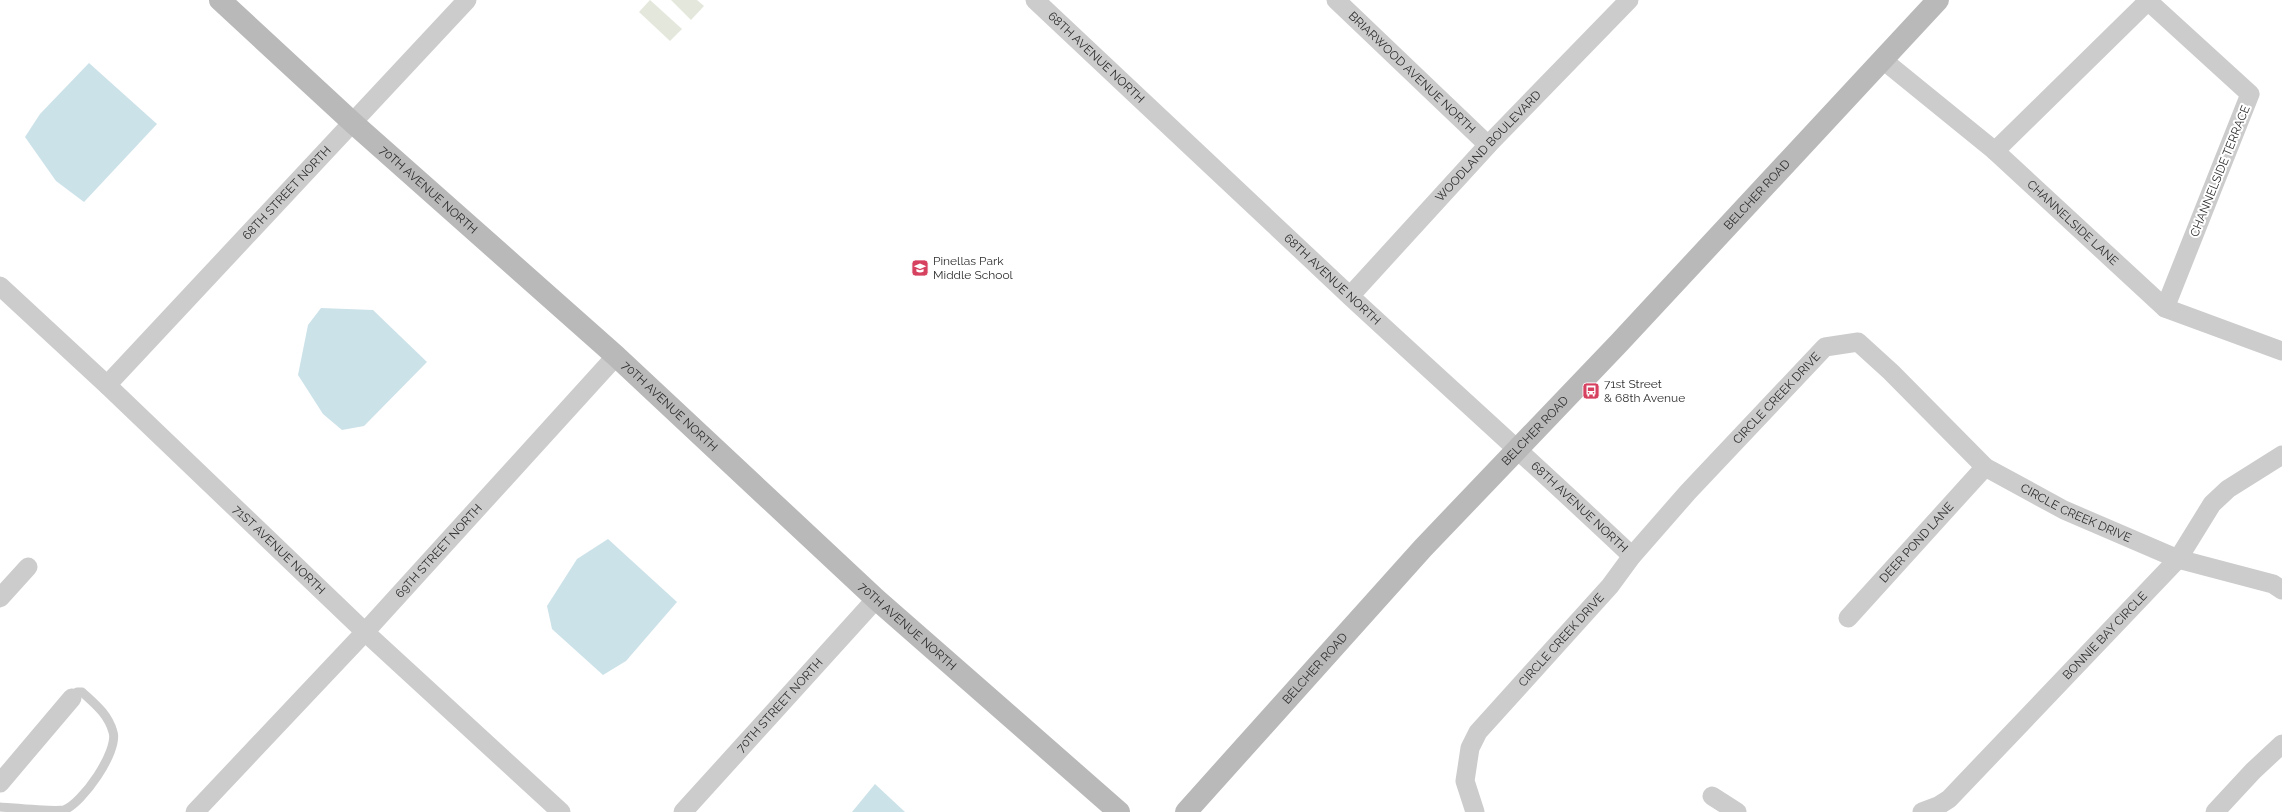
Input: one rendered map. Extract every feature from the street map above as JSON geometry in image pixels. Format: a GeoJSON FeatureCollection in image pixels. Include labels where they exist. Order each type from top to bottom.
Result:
{"type":"FeatureCollection","features":[{"type":"Feature","properties":{"kind":"street","name":"70TH AVENUE NORTH"},"geometry":{"type":"LineString","coordinates":[[220,0],[352,122],[616,356],[876,599],[1119,812]]}},
{"type":"Feature","properties":{"kind":"street","name":"68TH STREET NORTH"},"geometry":{"type":"LineString","coordinates":[[107,385],[466,0]]}},
{"type":"Feature","properties":{"kind":"street","name":"68TH AVENUE NORTH"},"geometry":{"type":"LineString","coordinates":[[1035,0],[1350,296],[1516,450],[1552,480],[1632,556]]}},
{"type":"Feature","properties":{"kind":"street","name":"BRIARWOOD AVENUE NORTH"},"geometry":{"type":"LineString","coordinates":[[1336,0],[1488,145]]}},
{"type":"Feature","properties":{"kind":"street","name":"WOODLAND BOULEVARD"},"geometry":{"type":"LineString","coordinates":[[1350,296],[1488,145],[1629,0]]}},
{"type":"Feature","properties":{"kind":"street","name":"BELCHER ROAD"},"geometry":{"type":"LineString","coordinates":[[1186,812],[1418,554],[1619,343],[1938,0]]}},
{"type":"Feature","properties":{"kind":"street","name":"CHANNELSIDE TERRACE"},"geometry":{"type":"LineString","coordinates":[[1995,151],[2148,1],[2245,89],[2250,94],[2165,308]]}},
{"type":"Feature","properties":{"kind":"street","name":"CHANNELSIDE LANE"},"geometry":{"type":"LineString","coordinates":[[1883,60],[1995,151],[2165,308],[2282,351]]}},
{"type":"Feature","properties":{"kind":"street","name":"71ST AVENUE NORTH"},"geometry":{"type":"LineString","coordinates":[[0,286],[107,385],[365,632],[561,812]]}},
{"type":"Feature","properties":{"kind":"street","name":"CIRCLE CREEK DRIVE"},"geometry":{"type":"LineString","coordinates":[[1475,812],[1465,782],[1470,748],[1478,732],[1610,586],[1632,556],[1688,492],[1825,347],[1858,342],[1902,383],[1985,467],[2064,510],[2178,558],[2273,584],[2282,590]]}},
{"type":"Feature","properties":{"kind":"street","name":"69TH STREET NORTH"},"geometry":{"type":"LineString","coordinates":[[195,812],[261,745],[616,356]]}},
{"type":"Feature","properties":{"kind":"street","name":"BONNIE BAY CIRCLE"},"geometry":{"type":"LineString","coordinates":[[1922,812],[1938,806],[1949,799],[2178,558],[2212,504],[2228,489],[2282,455]]}},
{"type":"Feature","properties":{"kind":"street","name":"DEER POND LANE"},"geometry":{"type":"LineString","coordinates":[[1848,618],[1985,467]]}},
{"type":"Feature","properties":{"kind":"street"},"geometry":{"type":"LineString","coordinates":[[0,598],[28,567]]}},
{"type":"Feature","properties":{"kind":"street","name":"70TH STREET NORTH"},"geometry":{"type":"LineString","coordinates":[[683,812],[876,599]]}},
{"type":"Feature","properties":{"kind":"street"},"geometry":{"type":"LineString","coordinates":[[0,782],[72,698]]}},
{"type":"Feature","properties":{"kind":"street"},"geometry":{"type":"LineString","coordinates":[[2215,812],[2253,771],[2282,744]]}},
{"type":"Feature","properties":{"kind":"street"},"geometry":{"type":"LineString","coordinates":[[1712,796],[1737,812]]}},
{"type":"Feature","properties":{"kind":"lane"},"geometry":{"type":"LineString","coordinates":[[0,807],[62,811],[74,804],[94,780],[108,757],[113,742],[113,733],[103,712],[82,692],[77,692],[72,698]]}},
{"type":"Feature","properties":{"kind":"shaded area"},"geometry":{"type":"Polygon","coordinates":[[[650,0],[682,29],[670,41],[639,12],[650,0]]]}},
{"type":"Feature","properties":{"kind":"shaded area"},"geometry":{"type":"Polygon","coordinates":[[[671,0],[697,0],[704,6],[691,20],[671,0]]]}},
{"type":"Feature","properties":{"kind":"water"},"geometry":{"type":"Polygon","coordinates":[[[89,63],[157,124],[84,202],[56,181],[25,137],[40,114],[89,63]]]}},
{"type":"Feature","properties":{"kind":"water"},"geometry":{"type":"Polygon","coordinates":[[[321,308],[373,310],[427,362],[364,426],[342,430],[323,414],[298,375],[308,325],[321,308]]]}},
{"type":"Feature","properties":{"kind":"water"},"geometry":{"type":"Polygon","coordinates":[[[608,539],[677,602],[626,661],[603,675],[552,629],[547,606],[577,559],[608,539]]]}},
{"type":"Feature","properties":{"kind":"water"},"geometry":{"type":"Polygon","coordinates":[[[875,784],[905,812],[852,812],[875,784]]]}},
{"type":"Feature","properties":{"kind":"place","name":"Pinellas Park Middle School"},"geometry":{"type":"Point","coordinates":[920,268]}},
{"type":"Feature","properties":{"kind":"place","name":"71st Street & 68th Avenue"},"geometry":{"type":"Point","coordinates":[1591,391]}}]}
